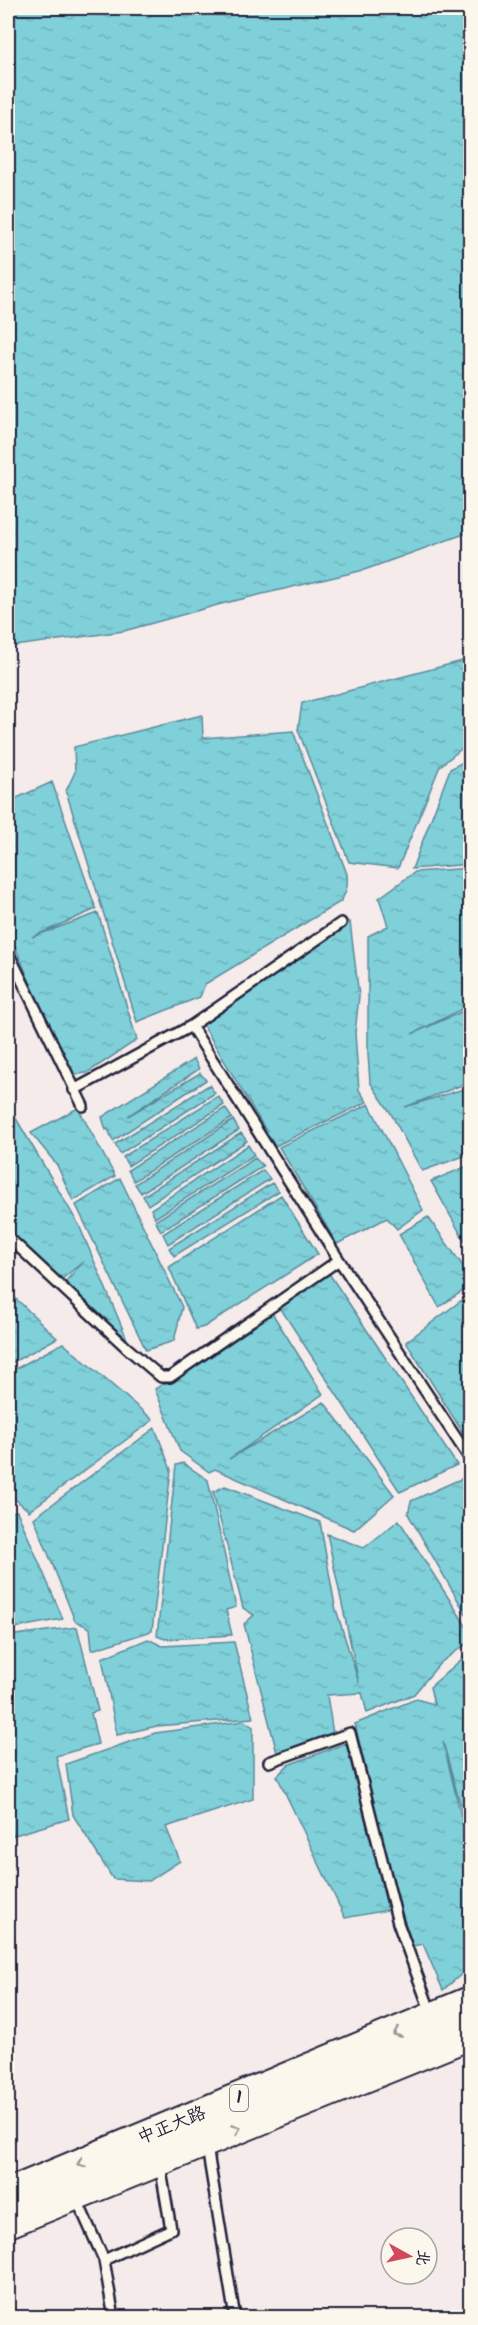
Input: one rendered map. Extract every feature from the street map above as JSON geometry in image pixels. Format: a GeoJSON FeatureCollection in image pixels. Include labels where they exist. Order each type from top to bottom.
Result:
{"type":"FeatureCollection","features":[{"type":"Feature","properties":{"kind":"main road","name":"中正大路"},"geometry":{"type":"LineString","coordinates":[[8,2194],[115,2164],[471,2002]]}},
{"type":"Feature","properties":{"kind":"main road","name":"中正大路"},"geometry":{"type":"LineString","coordinates":[[8,2222],[75,2195],[115,2164],[159,2161],[471,2034]]}},
{"type":"Feature","properties":{"kind":"lane"},"geometry":{"type":"LineString","coordinates":[[74,1090],[191,1026],[340,923]]}},
{"type":"Feature","properties":{"kind":"lane"},"geometry":{"type":"LineString","coordinates":[[8,952],[83,1106]]}},
{"type":"Feature","properties":{"kind":"lane"},"geometry":{"type":"LineString","coordinates":[[191,1026],[339,1260],[471,1459]]}},
{"type":"Feature","properties":{"kind":"lane"},"geometry":{"type":"LineString","coordinates":[[8,1237],[161,1377],[170,1377],[339,1260]]}},
{"type":"Feature","properties":{"kind":"lane"},"geometry":{"type":"LineString","coordinates":[[269,1762],[350,1733],[398,1923],[433,2018]]}},
{"type":"Feature","properties":{"kind":"lane"},"geometry":{"type":"LineString","coordinates":[[206,2142],[235,2318]]}},
{"type":"Feature","properties":{"kind":"lane"},"geometry":{"type":"LineString","coordinates":[[104,2260],[171,2229],[159,2161]]}},
{"type":"Feature","properties":{"kind":"lane"},"geometry":{"type":"LineString","coordinates":[[75,2195],[104,2260],[114,2318]]}},
{"type":"Feature","properties":{"kind":"water"},"geometry":{"type":"Polygon","coordinates":[[[8,8],[470,8],[470,532],[364,570],[221,604],[124,631],[8,647],[8,8]]]}},
{"type":"Feature","properties":{"kind":"water"},"geometry":{"type":"Polygon","coordinates":[[[470,659],[470,742],[440,766],[398,868],[349,862],[298,730],[302,703],[470,659]]]}},
{"type":"Feature","properties":{"kind":"water"},"geometry":{"type":"Polygon","coordinates":[[[202,715],[203,738],[293,731],[347,874],[347,889],[340,902],[205,984],[200,997],[137,1022],[66,791],[75,772],[74,747],[202,715]]]}},
{"type":"Feature","properties":{"kind":"water"},"geometry":{"type":"Polygon","coordinates":[[[470,758],[470,864],[412,869],[450,769],[470,758]]]}},
{"type":"Feature","properties":{"kind":"water"},"geometry":{"type":"Polygon","coordinates":[[[52,782],[96,909],[32,937],[98,913],[137,1040],[87,1073],[68,1075],[8,929],[8,802],[52,782]]]}},
{"type":"Feature","properties":{"kind":"water"},"geometry":{"type":"Polygon","coordinates":[[[470,868],[470,1005],[412,1034],[470,1008],[470,1082],[405,1107],[470,1087],[470,1154],[422,1171],[390,1112],[370,1082],[368,936],[388,926],[379,898],[415,872],[470,868]]]}},
{"type":"Feature","properties":{"kind":"water"},"geometry":{"type":"Polygon","coordinates":[[[350,922],[359,996],[355,1033],[359,1090],[367,1102],[275,1146],[197,1015],[350,922]]]}},
{"type":"Feature","properties":{"kind":"water"},"geometry":{"type":"Polygon","coordinates":[[[194,1059],[199,1069],[128,1116],[200,1073],[206,1080],[113,1141],[102,1117],[194,1059]]]}},
{"type":"Feature","properties":{"kind":"water"},"geometry":{"type":"Polygon","coordinates":[[[209,1085],[215,1093],[120,1154],[115,1144],[209,1085]]]}},
{"type":"Feature","properties":{"kind":"water"},"geometry":{"type":"Polygon","coordinates":[[[218,1096],[224,1105],[128,1166],[123,1157],[218,1096]]]}},
{"type":"Feature","properties":{"kind":"water"},"geometry":{"type":"Polygon","coordinates":[[[369,1104],[423,1210],[397,1229],[387,1218],[337,1244],[279,1147],[369,1104]]]}},
{"type":"Feature","properties":{"kind":"water"},"geometry":{"type":"Polygon","coordinates":[[[78,1108],[115,1176],[73,1201],[57,1165],[31,1133],[78,1108]]]}},
{"type":"Feature","properties":{"kind":"water"},"geometry":{"type":"Polygon","coordinates":[[[225,1108],[232,1118],[134,1181],[128,1170],[225,1108]]]}},
{"type":"Feature","properties":{"kind":"water"},"geometry":{"type":"Polygon","coordinates":[[[11,1110],[79,1225],[127,1339],[64,1283],[84,1261],[62,1279],[33,1255],[8,1240],[8,1112],[11,1110]]]}},
{"type":"Feature","properties":{"kind":"water"},"geometry":{"type":"Polygon","coordinates":[[[233,1120],[239,1130],[141,1193],[135,1184],[233,1120]]]}},
{"type":"Feature","properties":{"kind":"water"},"geometry":{"type":"Polygon","coordinates":[[[241,1133],[247,1141],[148,1205],[143,1196],[241,1133]]]}},
{"type":"Feature","properties":{"kind":"water"},"geometry":{"type":"Polygon","coordinates":[[[248,1145],[254,1155],[155,1218],[151,1209],[248,1145]]]}},
{"type":"Feature","properties":{"kind":"water"},"geometry":{"type":"Polygon","coordinates":[[[255,1158],[263,1166],[161,1231],[155,1221],[255,1158]]]}},
{"type":"Feature","properties":{"kind":"water"},"geometry":{"type":"Polygon","coordinates":[[[470,1165],[470,1246],[464,1240],[431,1181],[470,1165]]]}},
{"type":"Feature","properties":{"kind":"water"},"geometry":{"type":"Polygon","coordinates":[[[263,1170],[270,1179],[168,1244],[163,1234],[263,1170]]]}},
{"type":"Feature","properties":{"kind":"water"},"geometry":{"type":"Polygon","coordinates":[[[120,1178],[182,1307],[174,1341],[146,1350],[76,1205],[120,1178]]]}},
{"type":"Feature","properties":{"kind":"water"},"geometry":{"type":"Polygon","coordinates":[[[272,1183],[279,1191],[174,1256],[169,1248],[272,1183]]]}},
{"type":"Feature","properties":{"kind":"water"},"geometry":{"type":"Polygon","coordinates":[[[281,1195],[318,1254],[204,1327],[196,1329],[169,1267],[281,1195]]]}},
{"type":"Feature","properties":{"kind":"water"},"geometry":{"type":"Polygon","coordinates":[[[428,1217],[470,1276],[470,1286],[439,1307],[399,1234],[428,1217]]]}},
{"type":"Feature","properties":{"kind":"water"},"geometry":{"type":"Polygon","coordinates":[[[326,1269],[457,1465],[400,1492],[277,1303],[326,1269]]]}},
{"type":"Feature","properties":{"kind":"water"},"geometry":{"type":"Polygon","coordinates":[[[8,1291],[57,1338],[8,1365],[8,1291]]]}},
{"type":"Feature","properties":{"kind":"water"},"geometry":{"type":"Polygon","coordinates":[[[470,1294],[470,1444],[406,1342],[470,1294]]]}},
{"type":"Feature","properties":{"kind":"water"},"geometry":{"type":"Polygon","coordinates":[[[272,1313],[323,1394],[229,1459],[324,1402],[394,1495],[354,1530],[215,1469],[209,1472],[180,1451],[155,1389],[272,1313]]]}},
{"type":"Feature","properties":{"kind":"water"},"geometry":{"type":"Polygon","coordinates":[[[63,1343],[153,1420],[29,1511],[8,1493],[8,1373],[63,1343]]]}},
{"type":"Feature","properties":{"kind":"water"},"geometry":{"type":"Polygon","coordinates":[[[155,1428],[171,1470],[152,1631],[92,1650],[90,1628],[75,1621],[34,1518],[155,1428]]]}},
{"type":"Feature","properties":{"kind":"water"},"geometry":{"type":"Polygon","coordinates":[[[183,1463],[208,1480],[236,1607],[226,1610],[232,1635],[165,1639],[157,1636],[176,1465],[183,1463]]]}},
{"type":"Feature","properties":{"kind":"water"},"geometry":{"type":"Polygon","coordinates":[[[465,1477],[470,1484],[470,1621],[408,1514],[411,1501],[465,1477]]]}},
{"type":"Feature","properties":{"kind":"water"},"geometry":{"type":"Polygon","coordinates":[[[225,1486],[320,1522],[335,1606],[359,1683],[327,1534],[364,1548],[399,1520],[470,1632],[470,1641],[440,1663],[414,1694],[367,1713],[362,1693],[327,1695],[333,1734],[277,1753],[244,1624],[254,1615],[243,1608],[213,1492],[225,1486]]]}},
{"type":"Feature","properties":{"kind":"water"},"geometry":{"type":"Polygon","coordinates":[[[17,1511],[63,1619],[8,1629],[8,1513],[17,1511]]]}},
{"type":"Feature","properties":{"kind":"water"},"geometry":{"type":"Polygon","coordinates":[[[77,1627],[98,1711],[91,1713],[98,1744],[56,1756],[69,1819],[8,1837],[8,1636],[77,1627]]]}},
{"type":"Feature","properties":{"kind":"water"},"geometry":{"type":"Polygon","coordinates":[[[148,1639],[162,1646],[234,1642],[253,1718],[157,1726],[117,1735],[102,1658],[148,1639]]]}},
{"type":"Feature","properties":{"kind":"water"},"geometry":{"type":"Polygon","coordinates":[[[470,1652],[470,1840],[443,1742],[470,1853],[470,1967],[443,1990],[423,1944],[413,1946],[396,1896],[355,1724],[416,1699],[434,1704],[430,1687],[470,1652]]]}},
{"type":"Feature","properties":{"kind":"water"},"geometry":{"type":"Polygon","coordinates":[[[244,1721],[253,1727],[253,1799],[166,1827],[180,1861],[149,1881],[113,1879],[73,1815],[66,1764],[155,1733],[244,1721]]]}},
{"type":"Feature","properties":{"kind":"water"},"geometry":{"type":"Polygon","coordinates":[[[346,1743],[388,1910],[345,1918],[277,1776],[288,1765],[346,1743]]]}}]}
